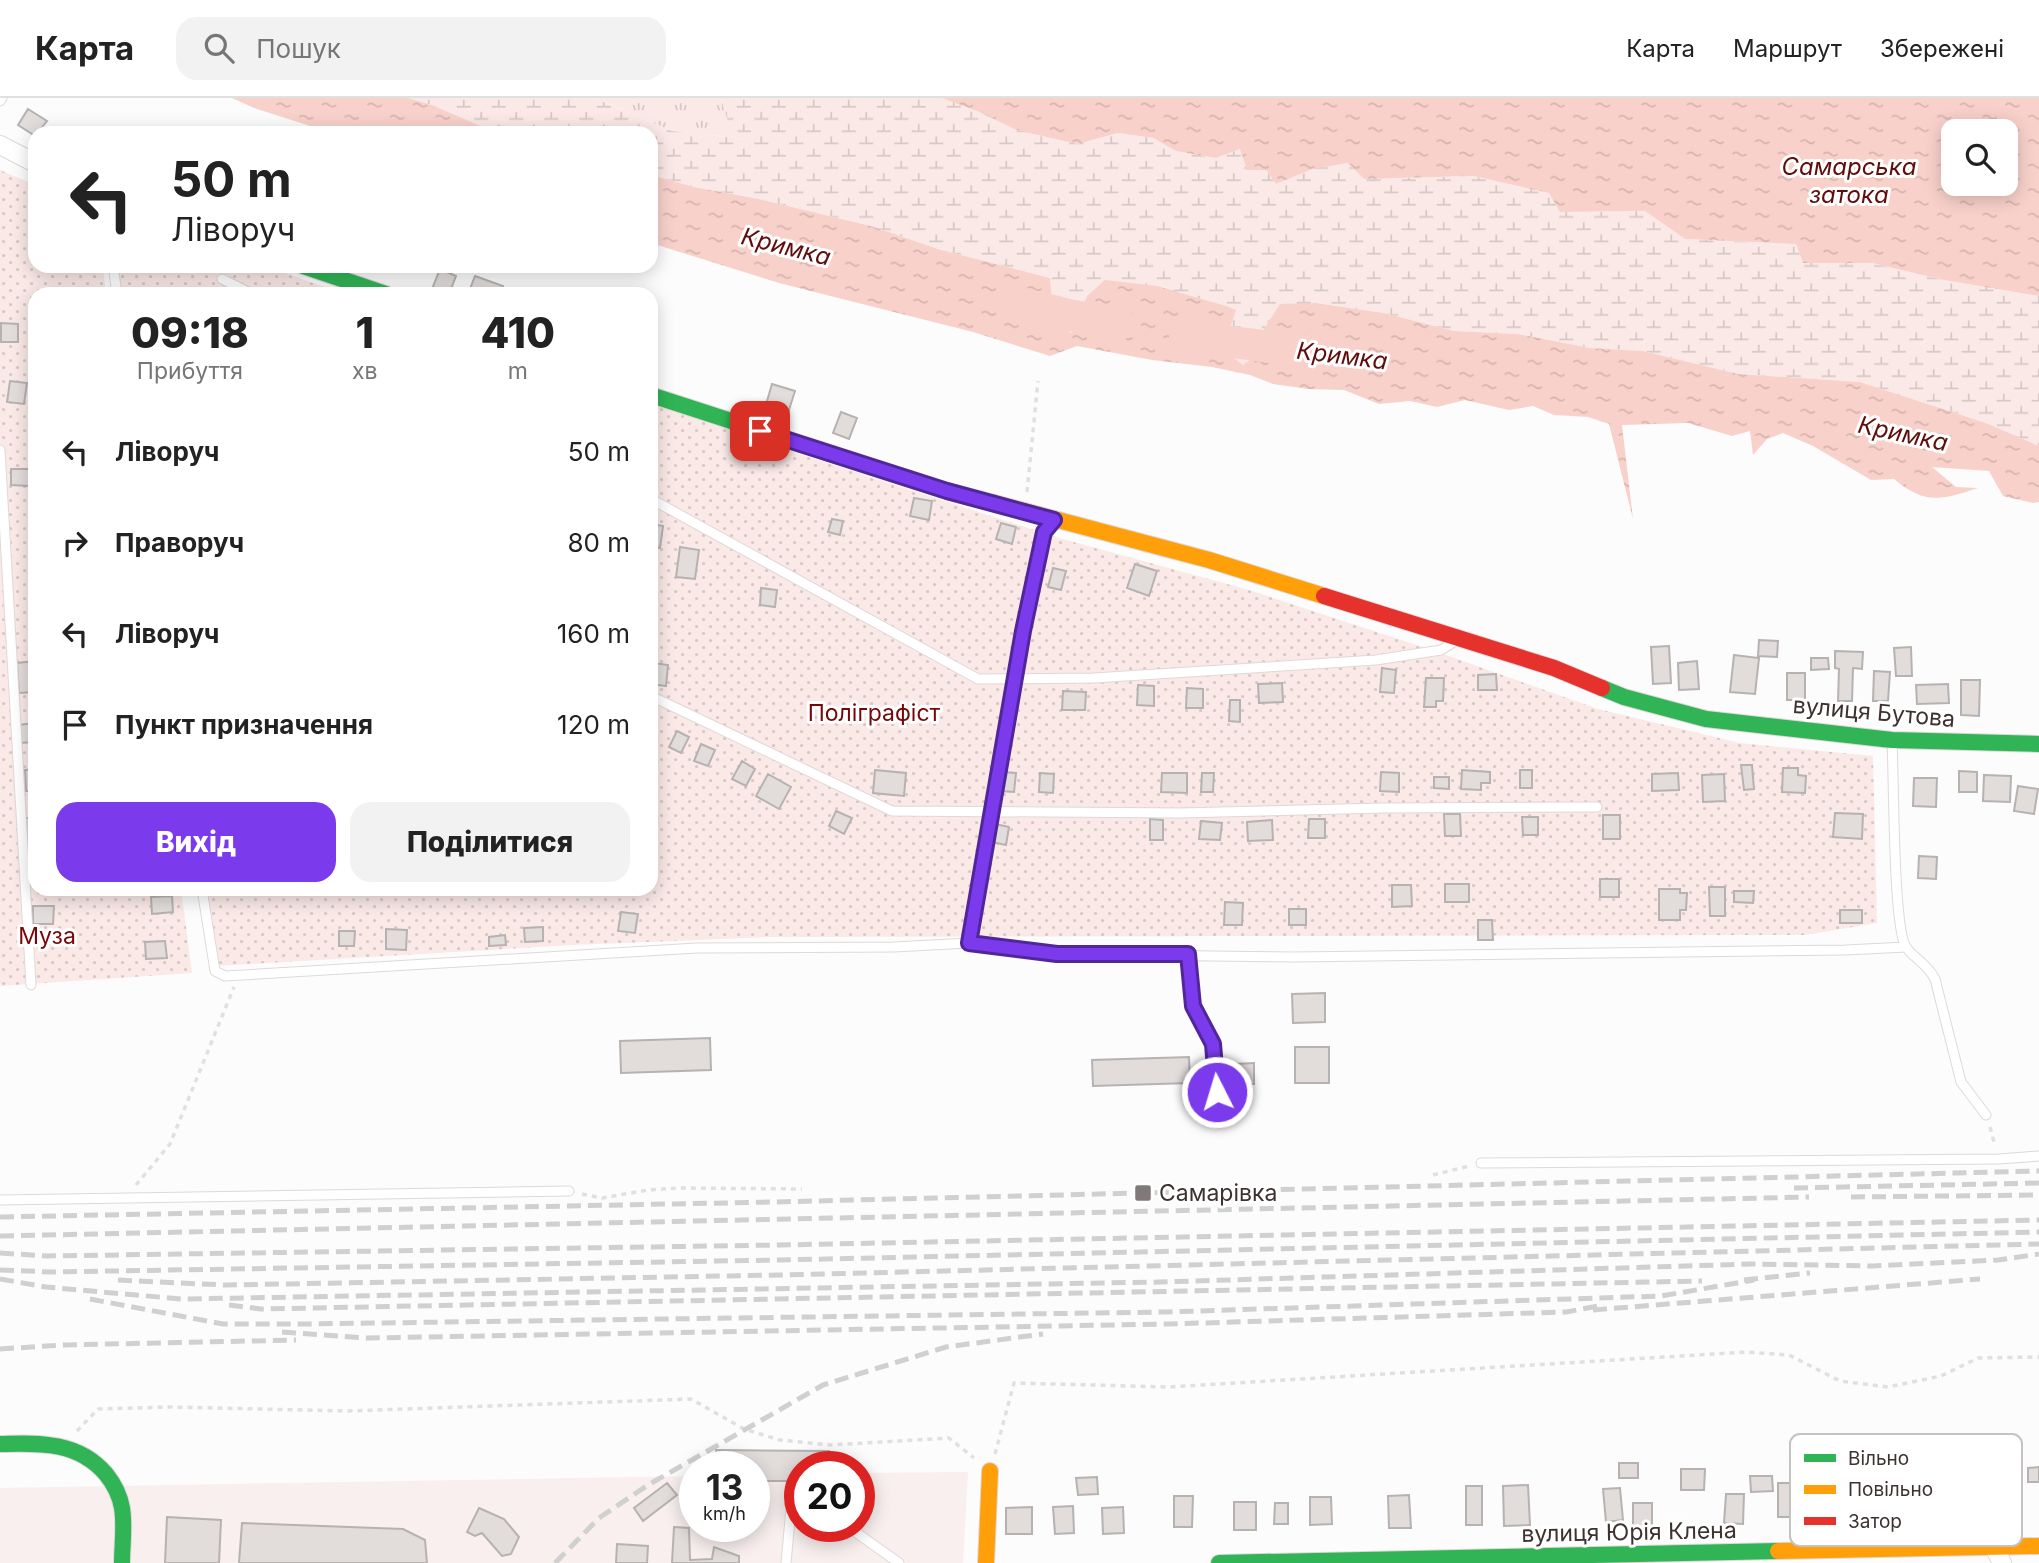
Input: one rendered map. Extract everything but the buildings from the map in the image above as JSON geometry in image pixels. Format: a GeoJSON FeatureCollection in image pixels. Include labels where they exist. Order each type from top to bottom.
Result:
{"type":"FeatureCollection","features":[{"type":"Feature","properties":{"kind":"street"},"geometry":{"type":"LineString","coordinates":[[1,149],[28,160]]}},
{"type":"Feature","properties":{"kind":"street"},"geometry":{"type":"LineString","coordinates":[[324,273],[365,287]]}},
{"type":"Feature","properties":{"kind":"street","name":"вулиця Бутова"},"geometry":{"type":"LineString","coordinates":[[658,397],[947,491],[1209,560],[1554,668],[1625,697],[1706,719],[1892,740],[2039,744]]}},
{"type":"Feature","properties":{"kind":"street"},"geometry":{"type":"LineString","coordinates":[[0,1444],[45,1443],[64,1446],[83,1452],[106,1473],[117,1489],[121,1508],[122,1563]]}},
{"type":"Feature","properties":{"kind":"street"},"geometry":{"type":"LineString","coordinates":[[986,1563],[990,1471]]}},
{"type":"Feature","properties":{"kind":"street","name":"вулиця Юрія Клена"},"geometry":{"type":"LineString","coordinates":[[1219,1563],[1998,1555],[2039,1546]]}},
{"type":"Feature","properties":{"kind":"lane"},"geometry":{"type":"LineString","coordinates":[[222,279],[238,287]]}},
{"type":"Feature","properties":{"kind":"lane"},"geometry":{"type":"LineString","coordinates":[[0,450],[31,985]]}},
{"type":"Feature","properties":{"kind":"lane"},"geometry":{"type":"LineString","coordinates":[[658,503],[978,679],[1094,678],[1376,660],[1441,650],[1459,639]]}},
{"type":"Feature","properties":{"kind":"lane"},"geometry":{"type":"LineString","coordinates":[[969,943],[1015,679],[1044,532],[1054,520]]}},
{"type":"Feature","properties":{"kind":"lane"},"geometry":{"type":"LineString","coordinates":[[658,699],[892,811],[991,813],[1597,807]]}},
{"type":"Feature","properties":{"kind":"lane"},"geometry":{"type":"LineString","coordinates":[[1892,740],[1899,916],[1906,947],[1928,966],[1935,979],[1961,1082],[1986,1115]]}},
{"type":"Feature","properties":{"kind":"lane"},"geometry":{"type":"LineString","coordinates":[[203,896],[215,971],[225,976],[432,966],[697,948],[894,947],[969,943],[1057,954],[1295,957],[1906,947]]}},
{"type":"Feature","properties":{"kind":"lane"},"geometry":{"type":"LineString","coordinates":[[1188,954],[1193,1006],[1213,1044],[1217,1092]]}},
{"type":"Feature","properties":{"kind":"lane"},"geometry":{"type":"LineString","coordinates":[[1481,1163],[1999,1159],[2039,1156]]}},
{"type":"Feature","properties":{"kind":"lane"},"geometry":{"type":"LineString","coordinates":[[0,1200],[569,1191]]}},
{"type":"Feature","properties":{"kind":"lane"},"geometry":{"type":"LineString","coordinates":[[786,1563],[788,1542]]}},
{"type":"Feature","properties":{"kind":"lane"},"geometry":{"type":"LineString","coordinates":[[869,1542],[899,1563]]}},
{"type":"Feature","properties":{"kind":"path"},"geometry":{"type":"LineString","coordinates":[[1025,512],[1038,381]]}},
{"type":"Feature","properties":{"kind":"path"},"geometry":{"type":"LineString","coordinates":[[125,1199],[170,1144],[238,975]]}},
{"type":"Feature","properties":{"kind":"path"},"geometry":{"type":"LineString","coordinates":[[1986,1115],[1999,1159]]}},
{"type":"Feature","properties":{"kind":"path"},"geometry":{"type":"LineString","coordinates":[[1433,1175],[1481,1163]]}},
{"type":"Feature","properties":{"kind":"path"},"geometry":{"type":"LineString","coordinates":[[569,1191],[602,1198],[679,1188],[802,1189]]}},
{"type":"Feature","properties":{"kind":"path"},"geometry":{"type":"LineString","coordinates":[[64,1446],[98,1409],[171,1407],[348,1411],[691,1399],[744,1429],[780,1440],[831,1445],[949,1438],[990,1471],[1014,1384],[1169,1387],[1747,1352],[1789,1355],[1840,1381],[1888,1387],[1941,1376],[1978,1358],[2039,1357]]}},
{"type":"Feature","properties":{"kind":"shaded area"},"geometry":{"type":"Polygon","coordinates":[[[968,1472],[963,1563],[0,1563],[0,1488],[679,1476],[679,1542],[770,1542],[770,1475],[784,1474],[784,1542],[875,1542],[875,1473],[968,1472]]]}},
{"type":"Feature","properties":{"kind":"green space"},"geometry":{"type":"Polygon","coordinates":[[[408,98],[594,98],[672,131],[746,139],[728,122],[721,98],[942,98],[1077,144],[1118,133],[1153,138],[1176,151],[1216,158],[1240,149],[1266,170],[1276,184],[1312,168],[1348,163],[1364,179],[1473,176],[1549,193],[1561,212],[1645,211],[1685,239],[1796,244],[1803,263],[1872,263],[1944,280],[2039,296],[2039,446],[1986,423],[1860,382],[1738,374],[1643,351],[1590,348],[1518,334],[1454,331],[1384,313],[1316,303],[1270,346],[1243,365],[1223,349],[1087,296],[1073,333],[1054,325],[1050,278],[938,249],[871,226],[658,177],[658,126],[481,126],[408,98]]]}},
{"type":"Feature","properties":{"kind":"green space"},"geometry":{"type":"Polygon","coordinates":[[[594,98],[721,98],[728,122],[747,139],[672,131],[594,98]]]}},
{"type":"Feature","properties":{"kind":"green space","name":"Муза"},"geometry":{"type":"Polygon","coordinates":[[[0,170],[28,182],[28,273],[104,273],[105,287],[28,287],[28,896],[182,896],[192,973],[0,986],[0,170]]]}},
{"type":"Feature","properties":{"kind":"green space"},"geometry":{"type":"Polygon","coordinates":[[[116,273],[285,273],[324,287],[118,287],[116,273]]]}},
{"type":"Feature","properties":{"kind":"green space","name":"Поліграфіст"},"geometry":{"type":"Polygon","coordinates":[[[658,404],[797,453],[1059,538],[1249,590],[1432,650],[1598,709],[1740,743],[1873,756],[1877,923],[1805,935],[772,937],[572,945],[215,966],[204,896],[658,896],[658,404]]]}},
{"type":"Feature","properties":{"kind":"water"},"geometry":{"type":"Polygon","coordinates":[[[232,98],[408,98],[481,126],[310,126],[232,98]]]}},
{"type":"Feature","properties":{"kind":"water","name":"Самарська затока"},"geometry":{"type":"Polygon","coordinates":[[[942,98],[2039,98],[2039,296],[1944,280],[1872,263],[1803,263],[1796,244],[1685,239],[1645,211],[1560,212],[1549,193],[1473,176],[1364,179],[1348,163],[1312,169],[1276,184],[1266,170],[1247,170],[1240,149],[1216,158],[1176,151],[1153,138],[1118,133],[1077,144],[1017,130],[942,98]]]}},
{"type":"Feature","properties":{"kind":"water"},"geometry":{"type":"Polygon","coordinates":[[[658,177],[871,226],[938,249],[1050,278],[1054,325],[1072,333],[1087,296],[1105,280],[1157,286],[1226,306],[1236,310],[1223,349],[1243,365],[1269,346],[1264,329],[1280,304],[1316,303],[1384,313],[1454,331],[1518,334],[1590,348],[1643,351],[1738,374],[1860,382],[1986,423],[2039,446],[2039,502],[2003,496],[1989,471],[1932,467],[1956,487],[1978,488],[1934,498],[1915,493],[1894,479],[1871,480],[1813,446],[1783,433],[1767,439],[1753,455],[1750,431],[1732,436],[1688,423],[1622,425],[1633,519],[1609,424],[1588,417],[1554,415],[1533,406],[1509,410],[1465,400],[1437,407],[1410,401],[1379,404],[1344,390],[1273,384],[1250,375],[1212,367],[1152,360],[1077,346],[1050,356],[973,332],[779,283],[658,245],[658,177]]]}},
{"type":"Feature","properties":{"kind":"waterway","name":"Кримка"},"geometry":{"type":"LineString","coordinates":[[1013,301],[1068,315],[1120,324]]}},
{"type":"Feature","properties":{"kind":"waterway","name":"Кримка"},"geometry":{"type":"LineString","coordinates":[[1185,336],[1310,352]]}},
{"type":"Feature","properties":{"kind":"railway"},"geometry":{"type":"LineString","coordinates":[[0,1217],[773,1202],[2039,1171]]}},
{"type":"Feature","properties":{"kind":"railway"},"geometry":{"type":"LineString","coordinates":[[1794,1188],[2039,1183]]}},
{"type":"Feature","properties":{"kind":"railway"},"geometry":{"type":"LineString","coordinates":[[1851,1197],[2039,1195]]}},
{"type":"Feature","properties":{"kind":"railway"},"geometry":{"type":"LineString","coordinates":[[0,1236],[1809,1197]]}},
{"type":"Feature","properties":{"kind":"railway"},"geometry":{"type":"LineString","coordinates":[[0,1253],[47,1256],[779,1245],[2039,1220]]}},
{"type":"Feature","properties":{"kind":"railway"},"geometry":{"type":"LineString","coordinates":[[0,1270],[51,1272],[780,1260],[2039,1232]]}},
{"type":"Feature","properties":{"kind":"railway"},"geometry":{"type":"LineString","coordinates":[[118,1280],[224,1285],[782,1275],[2039,1244]]}},
{"type":"Feature","properties":{"kind":"railway"},"geometry":{"type":"LineString","coordinates":[[0,1279],[46,1287],[181,1299],[1161,1282],[1751,1264],[1873,1266],[1998,1260],[2039,1254]]}},
{"type":"Feature","properties":{"kind":"railway"},"geometry":{"type":"LineString","coordinates":[[1744,1280],[1810,1273]]}},
{"type":"Feature","properties":{"kind":"railway"},"geometry":{"type":"LineString","coordinates":[[1593,1310],[1980,1279]]}},
{"type":"Feature","properties":{"kind":"railway"},"geometry":{"type":"LineString","coordinates":[[90,1299],[223,1324],[304,1324],[1167,1312],[1661,1296],[1754,1280]]}},
{"type":"Feature","properties":{"kind":"railway"},"geometry":{"type":"LineString","coordinates":[[229,1305],[261,1309],[1702,1281]]}},
{"type":"Feature","properties":{"kind":"railway"},"geometry":{"type":"LineString","coordinates":[[282,1332],[366,1338],[1169,1324],[1566,1312],[1604,1305]]}},
{"type":"Feature","properties":{"kind":"railway"},"geometry":{"type":"LineString","coordinates":[[555,1563],[599,1518],[648,1485],[823,1385],[946,1347],[1043,1334]]}},
{"type":"Feature","properties":{"kind":"railway"},"geometry":{"type":"LineString","coordinates":[[0,1349],[296,1340]]}},
{"type":"Feature","properties":{"kind":"traffic: fast"},"geometry":{"type":"LineString","coordinates":[[324,273],[365,287]]}},
{"type":"Feature","properties":{"kind":"traffic: fast"},"geometry":{"type":"LineString","coordinates":[[658,397],[947,491],[994,503]]}},
{"type":"Feature","properties":{"kind":"traffic: fast"},"geometry":{"type":"LineString","coordinates":[[1602,688],[1624,697],[1706,719],[1892,740],[2039,744]]}},
{"type":"Feature","properties":{"kind":"traffic: fast"},"geometry":{"type":"LineString","coordinates":[[0,1444],[57,1446],[83,1455],[95,1463],[112,1482],[121,1504],[122,1563]]}},
{"type":"Feature","properties":{"kind":"traffic: fast"},"geometry":{"type":"LineString","coordinates":[[1219,1563],[1778,1551]]}},
{"type":"Feature","properties":{"kind":"traffic: slow"},"geometry":{"type":"LineString","coordinates":[[994,503],[1209,560],[1324,596]]}},
{"type":"Feature","properties":{"kind":"traffic: slow"},"geometry":{"type":"LineString","coordinates":[[986,1563],[990,1471]]}},
{"type":"Feature","properties":{"kind":"traffic: slow"},"geometry":{"type":"LineString","coordinates":[[1778,1551],[2039,1546]]}},
{"type":"Feature","properties":{"kind":"traffic: jam"},"geometry":{"type":"LineString","coordinates":[[1324,596],[1554,668],[1602,688]]}},
{"type":"Feature","properties":{"kind":"place","name":"Самарівка"},"geometry":{"type":"Point","coordinates":[1143,1193]}},
{"type":"Feature","properties":{"kind":"route"},"geometry":{"type":"LineString","coordinates":[[760,431],[947,491],[1054,520],[1044,532],[1023,631],[969,943],[1057,954],[1188,954],[1193,1006],[1213,1044],[1217,1092]]}}]}
